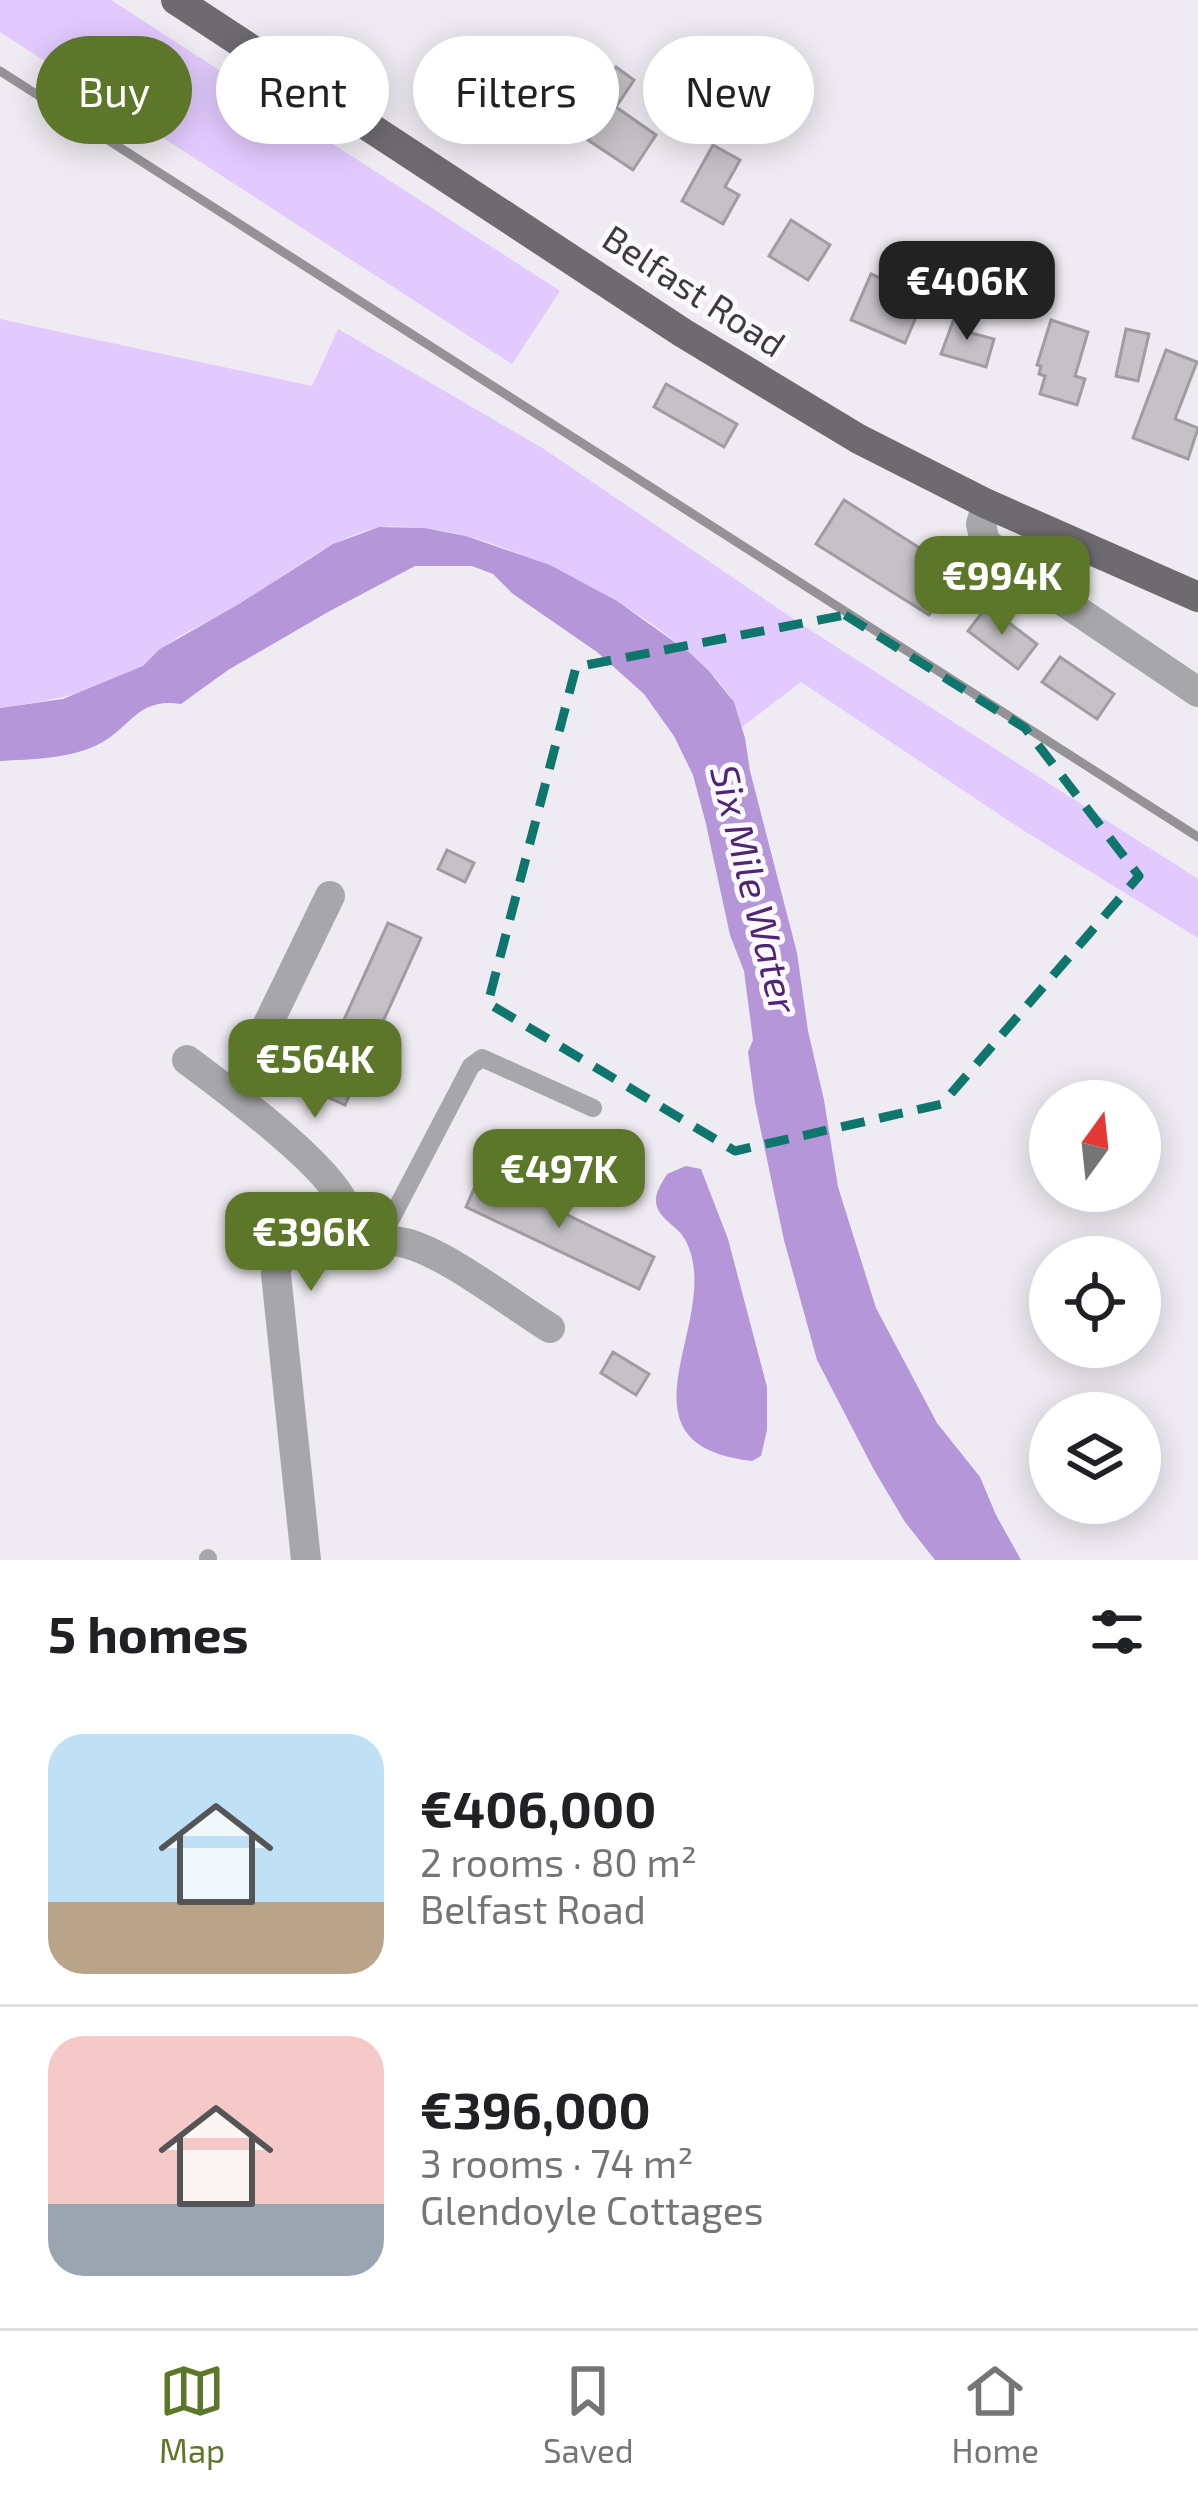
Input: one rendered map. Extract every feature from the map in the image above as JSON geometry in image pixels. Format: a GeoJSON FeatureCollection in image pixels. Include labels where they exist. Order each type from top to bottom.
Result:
{"type":"FeatureCollection","features":[{"type":"Feature","properties":{"kind":"main road","name":"Belfast Road"},"geometry":{"type":"LineString","coordinates":[[176,0],[683,332],[857,438],[987,504],[1198,597]]}},
{"type":"Feature","properties":{"kind":"street"},"geometry":{"type":"LineString","coordinates":[[987,504],[981,524],[985,542],[1035,582],[1198,692]]}},
{"type":"Feature","properties":{"kind":"street"},"geometry":{"type":"LineString","coordinates":[[234,1094],[330,896]]}},
{"type":"Feature","properties":{"kind":"street"},"geometry":{"type":"LineString","coordinates":[[187,1060],[310,1161],[340,1196],[346,1210],[346,1237]]}},
{"type":"Feature","properties":{"kind":"street"},"geometry":{"type":"LineString","coordinates":[[306,1560],[276,1274],[277,1261],[289,1245],[346,1237],[406,1243],[435,1255],[550,1328]]}},
{"type":"Feature","properties":{"kind":"lane"},"geometry":{"type":"LineString","coordinates":[[380,1240],[471,1066],[482,1058],[593,1108]]}},
{"type":"Feature","properties":{"kind":"highlighted area"},"geometry":{"type":"Polygon","coordinates":[[[845,615],[1025,728],[1139,876],[942,1104],[735,1151],[488,1003],[576,667],[845,615]]]}},
{"type":"Feature","properties":{"kind":"shaded area"},"geometry":{"type":"Polygon","coordinates":[[[0,0],[111,0],[167,36],[36,36],[36,55],[0,32],[0,0]]]}},
{"type":"Feature","properties":{"kind":"shaded area"},"geometry":{"type":"Polygon","coordinates":[[[192,52],[216,68],[216,144],[333,144],[560,291],[512,364],[173,144],[192,144],[192,52]]]}},
{"type":"Feature","properties":{"kind":"shaded area"},"geometry":{"type":"Polygon","coordinates":[[[0,319],[312,386],[338,329],[544,449],[804,626],[1198,879],[1198,938],[1021,829],[801,682],[742,727],[733,701],[708,670],[635,613],[523,555],[439,530],[383,527],[347,538],[179,637],[123,677],[72,695],[0,708],[0,319]]]}},
{"type":"Feature","properties":{"kind":"water","name":"Six Mile Water"},"geometry":{"type":"Polygon","coordinates":[[[379,527],[425,528],[466,536],[550,565],[617,601],[690,653],[734,702],[797,953],[838,1187],[876,1308],[937,1423],[980,1477],[1021,1560],[935,1560],[874,1470],[817,1360],[784,1240],[755,1103],[744,971],[730,935],[693,775],[674,736],[644,694],[597,652],[513,594],[493,574],[472,566],[415,566],[228,670],[181,704],[144,710],[97,745],[62,756],[0,761],[0,708],[63,699],[143,666],[160,649],[333,544],[379,527]]]}},
{"type":"Feature","properties":{"kind":"water"},"geometry":{"type":"Polygon","coordinates":[[[686,1166],[701,1169],[728,1239],[767,1387],[767,1430],[761,1456],[752,1461],[712,1452],[689,1436],[678,1414],[677,1388],[694,1270],[687,1243],[662,1215],[656,1199],[667,1174],[686,1166]]]}},
{"type":"Feature","properties":{"kind":"building"},"geometry":{"type":"Polygon","coordinates":[[[619,69],[634,80],[619,102],[619,69]]]}},
{"type":"Feature","properties":{"kind":"building"},"geometry":{"type":"Polygon","coordinates":[[[619,109],[643,126],[643,144],[650,144],[633,170],[594,144],[619,144],[619,109]]]}},
{"type":"Feature","properties":{"kind":"building"},"geometry":{"type":"Polygon","coordinates":[[[713,145],[740,160],[725,187],[739,195],[723,224],[682,201],[713,145]]]}},
{"type":"Feature","properties":{"kind":"building"},"geometry":{"type":"Polygon","coordinates":[[[791,220],[830,245],[808,280],[769,256],[791,220]]]}},
{"type":"Feature","properties":{"kind":"building"},"geometry":{"type":"Polygon","coordinates":[[[871,274],[894,284],[887,299],[918,312],[905,343],[851,320],[871,274]]]}},
{"type":"Feature","properties":{"kind":"building"},"geometry":{"type":"Polygon","coordinates":[[[955,316],[975,321],[971,333],[994,339],[986,367],[941,354],[955,316]]]}},
{"type":"Feature","properties":{"kind":"building"},"geometry":{"type":"Polygon","coordinates":[[[1051,320],[1088,332],[1075,376],[1085,379],[1077,405],[1040,394],[1045,376],[1039,374],[1041,366],[1037,365],[1051,320]]]}},
{"type":"Feature","properties":{"kind":"building"},"geometry":{"type":"Polygon","coordinates":[[[1126,329],[1149,334],[1138,381],[1116,376],[1126,329]]]}},
{"type":"Feature","properties":{"kind":"building"},"geometry":{"type":"Polygon","coordinates":[[[1166,350],[1197,362],[1175,419],[1198,428],[1188,459],[1133,438],[1166,350]]]}},
{"type":"Feature","properties":{"kind":"building"},"geometry":{"type":"Polygon","coordinates":[[[666,384],[737,424],[724,447],[654,407],[666,384]]]}},
{"type":"Feature","properties":{"kind":"building"},"geometry":{"type":"Polygon","coordinates":[[[844,500],[956,571],[929,615],[816,544],[844,500]]]}},
{"type":"Feature","properties":{"kind":"building"},"geometry":{"type":"Polygon","coordinates":[[[987,606],[1037,644],[1018,669],[968,631],[987,606]]]}},
{"type":"Feature","properties":{"kind":"building"},"geometry":{"type":"Polygon","coordinates":[[[1060,657],[1114,694],[1097,719],[1042,682],[1060,657]]]}},
{"type":"Feature","properties":{"kind":"building"},"geometry":{"type":"Polygon","coordinates":[[[447,850],[474,863],[465,882],[438,869],[447,850]]]}},
{"type":"Feature","properties":{"kind":"building"},"geometry":{"type":"Polygon","coordinates":[[[388,923],[421,938],[345,1105],[312,1090],[388,923]]]}},
{"type":"Feature","properties":{"kind":"building"},"geometry":{"type":"Polygon","coordinates":[[[481,1173],[654,1257],[639,1289],[466,1207],[481,1173]]]}},
{"type":"Feature","properties":{"kind":"building"},"geometry":{"type":"Polygon","coordinates":[[[613,1352],[649,1374],[636,1395],[601,1373],[613,1352]]]}},
{"type":"Feature","properties":{"kind":"railway"},"geometry":{"type":"LineString","coordinates":[[0,71],[1198,837]]}}]}
